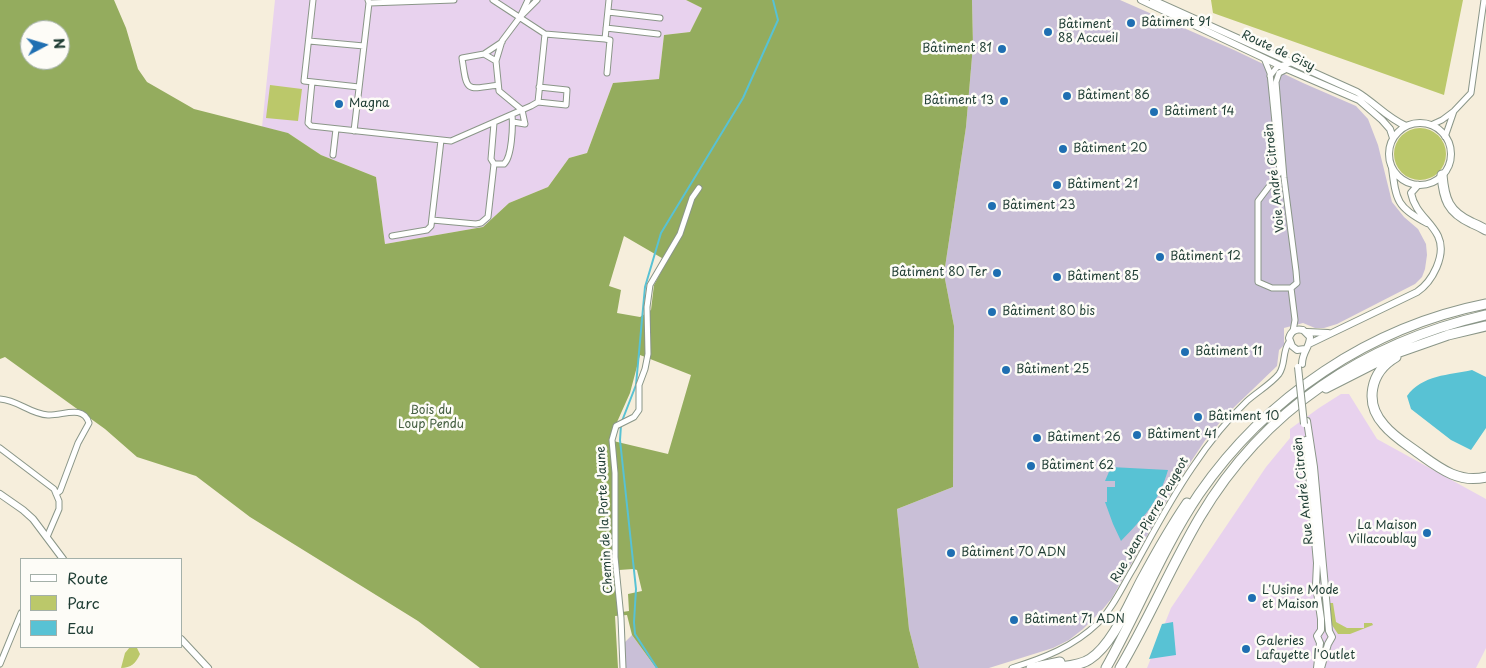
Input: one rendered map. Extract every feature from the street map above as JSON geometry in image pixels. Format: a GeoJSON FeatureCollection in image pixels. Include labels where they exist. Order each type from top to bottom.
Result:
{"type":"FeatureCollection","features":[{"type":"Feature","properties":{"kind":"highway"},"geometry":{"type":"LineString","coordinates":[[1442,175],[1446,200],[1452,210],[1486,230]]}},
{"type":"Feature","properties":{"kind":"highway"},"geometry":{"type":"LineString","coordinates":[[1053,668],[1076,665],[1088,660],[1100,651],[1170,528],[1201,484],[1276,408],[1309,381],[1340,360],[1394,333],[1444,315],[1486,304]]}},
{"type":"Feature","properties":{"kind":"highway"},"geometry":{"type":"LineString","coordinates":[[1120,668],[1201,515],[1228,473],[1278,420],[1320,386],[1357,363],[1406,339],[1446,325],[1486,315]]}},
{"type":"Feature","properties":{"kind":"highway"},"geometry":{"type":"LineString","coordinates":[[1201,515],[1263,442],[1281,424],[1324,389],[1382,359],[1454,333],[1486,326]]}},
{"type":"Feature","properties":{"kind":"highway"},"geometry":{"type":"LineString","coordinates":[[1425,343],[1390,361],[1381,369],[1372,388],[1372,400],[1376,414],[1393,435],[1442,470],[1464,478],[1486,477]]}},
{"type":"Feature","properties":{"kind":"highway"},"geometry":{"type":"LineString","coordinates":[[1106,668],[1187,514],[1199,494],[1227,458]]}},
{"type":"Feature","properties":{"kind":"highway"},"geometry":{"type":"LineString","coordinates":[[1031,668],[1080,658],[1092,652],[1109,638]]}},
{"type":"Feature","properties":{"kind":"street"},"geometry":{"type":"LineString","coordinates":[[313,0],[304,81],[360,87]]}},
{"type":"Feature","properties":{"kind":"street"},"geometry":{"type":"LineString","coordinates":[[354,131],[369,1],[454,0]]}},
{"type":"Feature","properties":{"kind":"street"},"geometry":{"type":"LineString","coordinates":[[494,0],[545,34],[610,40],[607,73]]}},
{"type":"Feature","properties":{"kind":"street"},"geometry":{"type":"LineString","coordinates":[[520,17],[528,0]]}},
{"type":"Feature","properties":{"kind":"street"},"geometry":{"type":"LineString","coordinates":[[498,85],[473,89],[466,83],[462,58],[484,54],[502,41],[520,17],[537,0]]}},
{"type":"Feature","properties":{"kind":"street"},"geometry":{"type":"LineString","coordinates":[[605,39],[609,0]]}},
{"type":"Feature","properties":{"kind":"street","name":"Route de Gisy"},"geometry":{"type":"LineString","coordinates":[[1141,0],[1280,65],[1289,66],[1357,92],[1370,100],[1396,122],[1406,126]]}},
{"type":"Feature","properties":{"kind":"street","name":"Route de Gisy"},"geometry":{"type":"LineString","coordinates":[[1154,0],[1365,104],[1390,129],[1393,138]]}},
{"type":"Feature","properties":{"kind":"street"},"geometry":{"type":"LineString","coordinates":[[1431,125],[1454,111],[1471,93],[1484,0]]}},
{"type":"Feature","properties":{"kind":"street"},"geometry":{"type":"LineString","coordinates":[[608,12],[660,18]]}},
{"type":"Feature","properties":{"kind":"street"},"geometry":{"type":"LineString","coordinates":[[606,28],[658,34]]}},
{"type":"Feature","properties":{"kind":"street"},"geometry":{"type":"LineString","coordinates":[[538,102],[545,34]]}},
{"type":"Feature","properties":{"kind":"street"},"geometry":{"type":"LineString","coordinates":[[309,40],[364,46]]}},
{"type":"Feature","properties":{"kind":"street"},"geometry":{"type":"LineString","coordinates":[[502,41],[496,61],[498,85],[501,94],[522,110],[525,124],[513,122]]}},
{"type":"Feature","properties":{"kind":"street"},"geometry":{"type":"LineString","coordinates":[[484,54],[496,61]]}},
{"type":"Feature","properties":{"kind":"street"},"geometry":{"type":"LineString","coordinates":[[1264,58],[1270,76],[1280,172],[1258,201],[1258,282],[1272,288],[1291,288]]}},
{"type":"Feature","properties":{"kind":"street"},"geometry":{"type":"LineString","coordinates":[[1270,76],[1280,65]]}},
{"type":"Feature","properties":{"kind":"street","name":"Voie André Citroën"},"geometry":{"type":"LineString","coordinates":[[1289,66],[1279,73],[1276,82],[1284,178],[1296,271],[1296,283],[1291,288],[1295,320],[1293,331]]}},
{"type":"Feature","properties":{"kind":"street"},"geometry":{"type":"LineString","coordinates":[[312,82],[308,123],[311,126],[451,141],[538,102],[566,105],[567,90],[539,87]]}},
{"type":"Feature","properties":{"kind":"street"},"geometry":{"type":"LineString","coordinates":[[1445,137],[1454,111]]}},
{"type":"Feature","properties":{"kind":"street"},"geometry":{"type":"LineString","coordinates":[[494,164],[504,164],[508,160],[513,122],[512,115]]}},
{"type":"Feature","properties":{"kind":"street"},"geometry":{"type":"LineString","coordinates":[[432,220],[476,224],[481,223],[488,217],[494,164],[491,159],[494,123]]}},
{"type":"Feature","properties":{"kind":"street"},"geometry":{"type":"LineString","coordinates":[[1392,167],[1403,179],[1418,184],[1431,182],[1442,175],[1449,162],[1448,142],[1445,137],[1431,125],[1418,123],[1406,126],[1393,138],[1389,151],[1396,196],[1401,205],[1411,215],[1428,224]]}},
{"type":"Feature","properties":{"kind":"street"},"geometry":{"type":"LineString","coordinates":[[332,155],[336,128]]}},
{"type":"Feature","properties":{"kind":"street"},"geometry":{"type":"LineString","coordinates":[[392,236],[427,230],[431,226],[441,140]]}},
{"type":"Feature","properties":{"kind":"street"},"geometry":{"type":"LineString","coordinates":[[1329,333],[1307,332],[1300,329],[1293,331],[1289,342],[1296,349],[1307,346],[1329,333],[1408,296],[1424,287],[1435,269],[1439,260],[1439,238],[1413,203],[1411,193],[1418,184]]}},
{"type":"Feature","properties":{"kind":"street","name":"Chemin de la Porte Jaune"},"geometry":{"type":"LineString","coordinates":[[623,668],[621,618],[615,557],[615,473],[612,440],[616,426],[634,417],[639,410],[639,385],[648,354],[650,285],[680,234],[692,198],[699,188]]}},
{"type":"Feature","properties":{"kind":"street","name":"Rue André Citroën"},"geometry":{"type":"LineString","coordinates":[[1300,366],[1310,337],[1307,332]]}},
{"type":"Feature","properties":{"kind":"street","name":"Rue Jean-Pierre Peugeot"},"geometry":{"type":"LineString","coordinates":[[1012,668],[1043,658],[1062,649],[1083,636],[1099,622],[1113,604],[1169,504],[1205,448],[1236,412],[1277,375],[1282,367],[1285,350],[1289,342]]}},
{"type":"Feature","properties":{"kind":"street","name":"Rue André Citroën"},"geometry":{"type":"LineString","coordinates":[[1296,349],[1300,366],[1306,423],[1316,585],[1321,619],[1321,630],[1317,636],[1324,643],[1332,637],[1329,631],[1314,467],[1306,423]]}},
{"type":"Feature","properties":{"kind":"street","name":"Rue Jean-Pierre Peugeot"},"geometry":{"type":"LineString","coordinates":[[1284,357],[1290,351],[1296,349]]}},
{"type":"Feature","properties":{"kind":"street"},"geometry":{"type":"LineString","coordinates":[[0,398],[18,402],[28,409],[43,414],[80,413],[87,418],[89,423],[78,443],[60,491],[56,494]]}},
{"type":"Feature","properties":{"kind":"street"},"geometry":{"type":"LineString","coordinates":[[0,448],[54,489],[59,501],[59,509],[47,537]]}},
{"type":"Feature","properties":{"kind":"street"},"geometry":{"type":"LineString","coordinates":[[0,494],[23,510],[39,527],[61,557]]}},
{"type":"Feature","properties":{"kind":"street"},"geometry":{"type":"LineString","coordinates":[[0,664],[20,615]]}},
{"type":"Feature","properties":{"kind":"street"},"geometry":{"type":"LineString","coordinates":[[1321,630],[1329,631]]}},
{"type":"Feature","properties":{"kind":"street"},"geometry":{"type":"LineString","coordinates":[[182,640],[208,668]]}},
{"type":"Feature","properties":{"kind":"street"},"geometry":{"type":"LineString","coordinates":[[1317,668],[1324,643]]}},
{"type":"Feature","properties":{"kind":"street"},"geometry":{"type":"LineString","coordinates":[[1321,668],[1324,643]]}},
{"type":"Feature","properties":{"kind":"shaded area"},"geometry":{"type":"Polygon","coordinates":[[[275,0],[686,0],[702,8],[690,32],[664,35],[659,79],[613,83],[587,153],[569,158],[548,187],[509,203],[483,227],[385,244],[376,177],[321,155],[288,133],[262,127],[275,0]]]}},
{"type":"Feature","properties":{"kind":"shaded area"},"geometry":{"type":"Polygon","coordinates":[[[972,0],[1120,0],[1356,106],[1368,119],[1378,145],[1392,202],[1404,217],[1418,229],[1426,244],[1427,255],[1422,277],[1415,284],[1337,324],[1324,328],[1315,328],[1303,323],[1284,328],[1284,345],[1279,350],[1277,366],[1227,414],[1206,439],[1176,484],[1112,598],[1083,629],[1069,640],[1053,648],[989,668],[919,668],[909,629],[897,509],[953,487],[954,326],[944,274],[966,127],[973,45],[972,0]]]}},
{"type":"Feature","properties":{"kind":"shaded area"},"geometry":{"type":"Polygon","coordinates":[[[1341,394],[1349,394],[1377,439],[1486,499],[1486,648],[1476,668],[1147,668],[1171,608],[1266,467],[1290,438],[1290,429],[1341,394]]]}},
{"type":"Feature","properties":{"kind":"shaded area"},"geometry":{"type":"Polygon","coordinates":[[[632,635],[656,668],[625,668],[625,642],[632,635]]]}},
{"type":"Feature","properties":{"kind":"green space","name":"Bois du Loup Pendu"},"geometry":{"type":"Polygon","coordinates":[[[0,0],[114,0],[126,28],[138,69],[147,82],[194,109],[288,133],[321,155],[376,177],[385,244],[483,227],[509,203],[548,187],[569,158],[587,153],[613,83],[659,79],[664,35],[690,32],[702,8],[686,0],[972,0],[973,45],[966,127],[944,274],[954,326],[953,487],[897,509],[909,629],[919,668],[656,668],[632,635],[627,615],[615,616],[618,668],[480,668],[418,621],[250,517],[196,476],[137,457],[105,429],[5,357],[0,359],[0,0]],[[624,236],[609,286],[621,290],[617,313],[640,317],[651,310],[654,285],[667,261],[624,236]],[[640,355],[630,393],[609,440],[668,454],[691,375],[640,355]],[[619,570],[622,612],[629,611],[628,594],[642,591],[637,570],[619,570]]]}},
{"type":"Feature","properties":{"kind":"green space"},"geometry":{"type":"Polygon","coordinates":[[[1211,0],[1463,0],[1444,95],[1213,13],[1211,0]]]}},
{"type":"Feature","properties":{"kind":"green space"},"geometry":{"type":"Polygon","coordinates":[[[270,85],[302,89],[298,121],[266,118],[270,85]]]}},
{"type":"Feature","properties":{"kind":"green space"},"geometry":{"type":"Polygon","coordinates":[[[1420,128],[1430,130],[1438,136],[1444,144],[1446,154],[1444,164],[1438,172],[1430,178],[1420,180],[1410,178],[1402,172],[1396,164],[1394,154],[1396,144],[1402,136],[1410,130],[1420,128]]]}},
{"type":"Feature","properties":{"kind":"green space"},"geometry":{"type":"Polygon","coordinates":[[[1330,603],[1333,603],[1336,622],[1347,628],[1364,628],[1364,623],[1372,623],[1373,625],[1350,634],[1338,634],[1332,625],[1330,603]]]}},
{"type":"Feature","properties":{"kind":"green space"},"geometry":{"type":"Polygon","coordinates":[[[129,648],[137,648],[140,654],[133,664],[121,668],[125,653],[129,648]]]}},
{"type":"Feature","properties":{"kind":"water"},"geometry":{"type":"Polygon","coordinates":[[[1472,370],[1486,377],[1486,428],[1471,450],[1451,440],[1411,409],[1407,396],[1413,389],[1428,380],[1472,370]]]}},
{"type":"Feature","properties":{"kind":"water"},"geometry":{"type":"Polygon","coordinates":[[[1111,467],[1168,470],[1155,500],[1143,517],[1121,541],[1105,502],[1107,502],[1107,487],[1115,487],[1115,481],[1105,481],[1111,467]]]}},
{"type":"Feature","properties":{"kind":"water"},"geometry":{"type":"Polygon","coordinates":[[[1173,622],[1176,655],[1149,659],[1162,624],[1173,622]]]}},
{"type":"Feature","properties":{"kind":"waterway"},"geometry":{"type":"LineString","coordinates":[[622,421],[636,385],[645,287],[661,233],[743,98],[778,20],[773,0]]}},
{"type":"Feature","properties":{"kind":"waterway"},"geometry":{"type":"LineString","coordinates":[[621,425],[620,440],[636,589],[635,634],[657,668]]}},
{"type":"Feature","properties":{"kind":"place","name":"Bâtiment 91"},"geometry":{"type":"Point","coordinates":[1131,23]}},
{"type":"Feature","properties":{"kind":"place","name":"Bâtiment 88 Accueil"},"geometry":{"type":"Point","coordinates":[1048,32]}},
{"type":"Feature","properties":{"kind":"place","name":"Bâtiment 81"},"geometry":{"type":"Point","coordinates":[1002,49]}},
{"type":"Feature","properties":{"kind":"place","name":"Bâtiment 86"},"geometry":{"type":"Point","coordinates":[1067,96]}},
{"type":"Feature","properties":{"kind":"place","name":"Bâtiment 13"},"geometry":{"type":"Point","coordinates":[1004,101]}},
{"type":"Feature","properties":{"kind":"place","name":"Magna"},"geometry":{"type":"Point","coordinates":[339,104]}},
{"type":"Feature","properties":{"kind":"place","name":"Bâtiment 14"},"geometry":{"type":"Point","coordinates":[1154,112]}},
{"type":"Feature","properties":{"kind":"place","name":"Bâtiment 20"},"geometry":{"type":"Point","coordinates":[1063,149]}},
{"type":"Feature","properties":{"kind":"place","name":"Bâtiment 21"},"geometry":{"type":"Point","coordinates":[1057,185]}},
{"type":"Feature","properties":{"kind":"place","name":"Bâtiment 23"},"geometry":{"type":"Point","coordinates":[992,206]}},
{"type":"Feature","properties":{"kind":"place","name":"Bâtiment 12"},"geometry":{"type":"Point","coordinates":[1160,257]}},
{"type":"Feature","properties":{"kind":"place","name":"Bâtiment 80 Ter"},"geometry":{"type":"Point","coordinates":[997,273]}},
{"type":"Feature","properties":{"kind":"place","name":"Bâtiment 85"},"geometry":{"type":"Point","coordinates":[1057,277]}},
{"type":"Feature","properties":{"kind":"place","name":"Bâtiment 80 bis"},"geometry":{"type":"Point","coordinates":[992,312]}},
{"type":"Feature","properties":{"kind":"place","name":"Bâtiment 11"},"geometry":{"type":"Point","coordinates":[1185,352]}},
{"type":"Feature","properties":{"kind":"place","name":"Bâtiment 25"},"geometry":{"type":"Point","coordinates":[1006,370]}},
{"type":"Feature","properties":{"kind":"place","name":"Bâtiment 10"},"geometry":{"type":"Point","coordinates":[1198,417]}},
{"type":"Feature","properties":{"kind":"place","name":"Bâtiment 41"},"geometry":{"type":"Point","coordinates":[1137,435]}},
{"type":"Feature","properties":{"kind":"place","name":"Bâtiment 26"},"geometry":{"type":"Point","coordinates":[1037,438]}},
{"type":"Feature","properties":{"kind":"place","name":"Bâtiment 62"},"geometry":{"type":"Point","coordinates":[1031,466]}},
{"type":"Feature","properties":{"kind":"place","name":"La Maison Villacoublay"},"geometry":{"type":"Point","coordinates":[1427,533]}},
{"type":"Feature","properties":{"kind":"place","name":"Bâtiment 70 ADN"},"geometry":{"type":"Point","coordinates":[951,553]}},
{"type":"Feature","properties":{"kind":"place","name":"L'Usine Mode et Maison"},"geometry":{"type":"Point","coordinates":[1252,598]}},
{"type":"Feature","properties":{"kind":"place","name":"Bâtiment 71 ADN"},"geometry":{"type":"Point","coordinates":[1014,620]}},
{"type":"Feature","properties":{"kind":"place","name":"Galeries Lafayette l'Outlet"},"geometry":{"type":"Point","coordinates":[1246,649]}}]}
